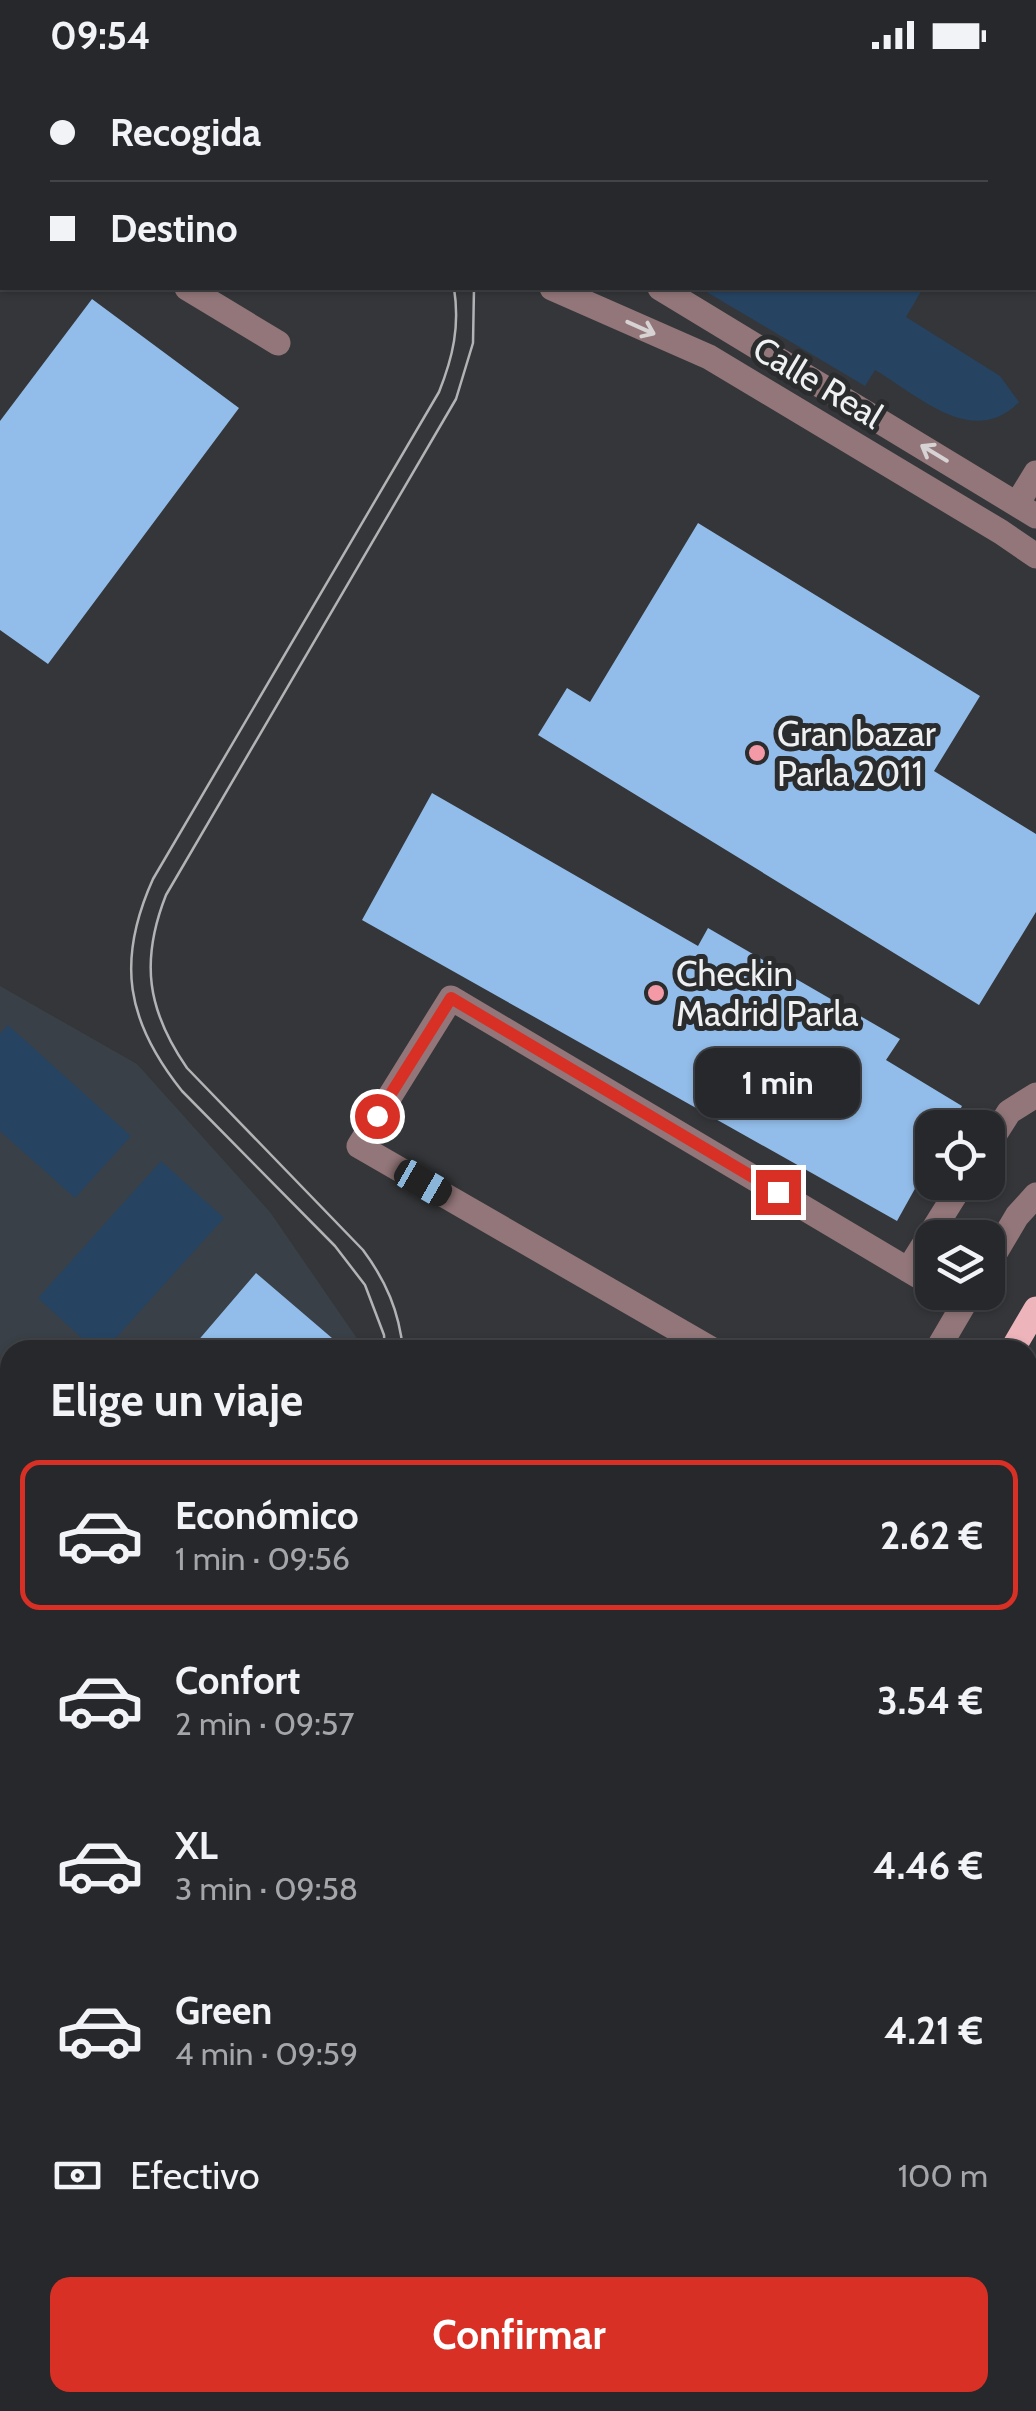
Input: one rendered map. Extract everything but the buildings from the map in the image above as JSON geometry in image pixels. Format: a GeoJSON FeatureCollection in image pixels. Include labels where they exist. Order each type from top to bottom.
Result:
{"type":"FeatureCollection","features":[{"type":"Feature","properties":{"kind":"main road"},"geometry":{"type":"LineString","coordinates":[[1018,1340],[1036,1309]]}},
{"type":"Feature","properties":{"kind":"street"},"geometry":{"type":"LineString","coordinates":[[190,290],[278,344]]}},
{"type":"Feature","properties":{"kind":"street","name":"Calle Real"},"geometry":{"type":"LineString","coordinates":[[557,290],[709,357],[1036,556]]}},
{"type":"Feature","properties":{"kind":"street","name":"Calle Real"},"geometry":{"type":"LineString","coordinates":[[663,290],[1027,510]]}},
{"type":"Feature","properties":{"kind":"street"},"geometry":{"type":"LineString","coordinates":[[1027,510],[1036,473]]}},
{"type":"Feature","properties":{"kind":"street"},"geometry":{"type":"LineString","coordinates":[[696,1340],[359,1146],[451,998],[915,1274]]}},
{"type":"Feature","properties":{"kind":"street"},"geometry":{"type":"LineString","coordinates":[[1005,1117],[1036,1096]]}},
{"type":"Feature","properties":{"kind":"street"},"geometry":{"type":"LineString","coordinates":[[1005,1235],[1016,1216],[1036,1196]]}},
{"type":"Feature","properties":{"kind":"street"},"geometry":{"type":"LineString","coordinates":[[908,1270],[953,1200]]}},
{"type":"Feature","properties":{"kind":"street"},"geometry":{"type":"LineString","coordinates":[[941,1340],[955,1310]]}},
{"type":"Feature","properties":{"kind":"shaded area"},"geometry":{"type":"Polygon","coordinates":[[[703,290],[922,290],[906,317],[1000,376],[1019,402],[1001,415],[965,419],[928,404],[875,370],[865,386],[703,290]]]}},
{"type":"Feature","properties":{"kind":"shaded area"},"geometry":{"type":"Polygon","coordinates":[[[0,986],[137,1064],[270,1212],[358,1340],[0,1340],[0,986]]]}},
{"type":"Feature","properties":{"kind":"shaded area"},"geometry":{"type":"Polygon","coordinates":[[[8,1025],[131,1136],[75,1198],[0,1131],[0,1034],[8,1025]]]}},
{"type":"Feature","properties":{"kind":"shaded area"},"geometry":{"type":"Polygon","coordinates":[[[161,1161],[224,1218],[114,1340],[84,1340],[38,1298],[161,1161]]]}},
{"type":"Feature","properties":{"kind":"tram line"},"geometry":{"type":"LineString","coordinates":[[384,1340],[365,1285],[335,1246],[182,1091],[163,1065],[138,1015],[131,964],[141,909],[153,879],[439,392],[454,341],[454,290]]}},
{"type":"Feature","properties":{"kind":"tram line"},"geometry":{"type":"LineString","coordinates":[[401,1340],[390,1297],[363,1250],[187,1068],[163,1026],[151,963],[166,895],[456,399],[473,343],[474,290]]}},
{"type":"Feature","properties":{"kind":"place","name":"Gran bazar Parla 2011"},"geometry":{"type":"Point","coordinates":[757,753]}},
{"type":"Feature","properties":{"kind":"place","name":"Checkin Madrid Parla"},"geometry":{"type":"Point","coordinates":[656,993]}},
{"type":"Feature","properties":{"kind":"route"},"geometry":{"type":"LineString","coordinates":[[377,1116],[451,998],[778,1192]]}}]}
